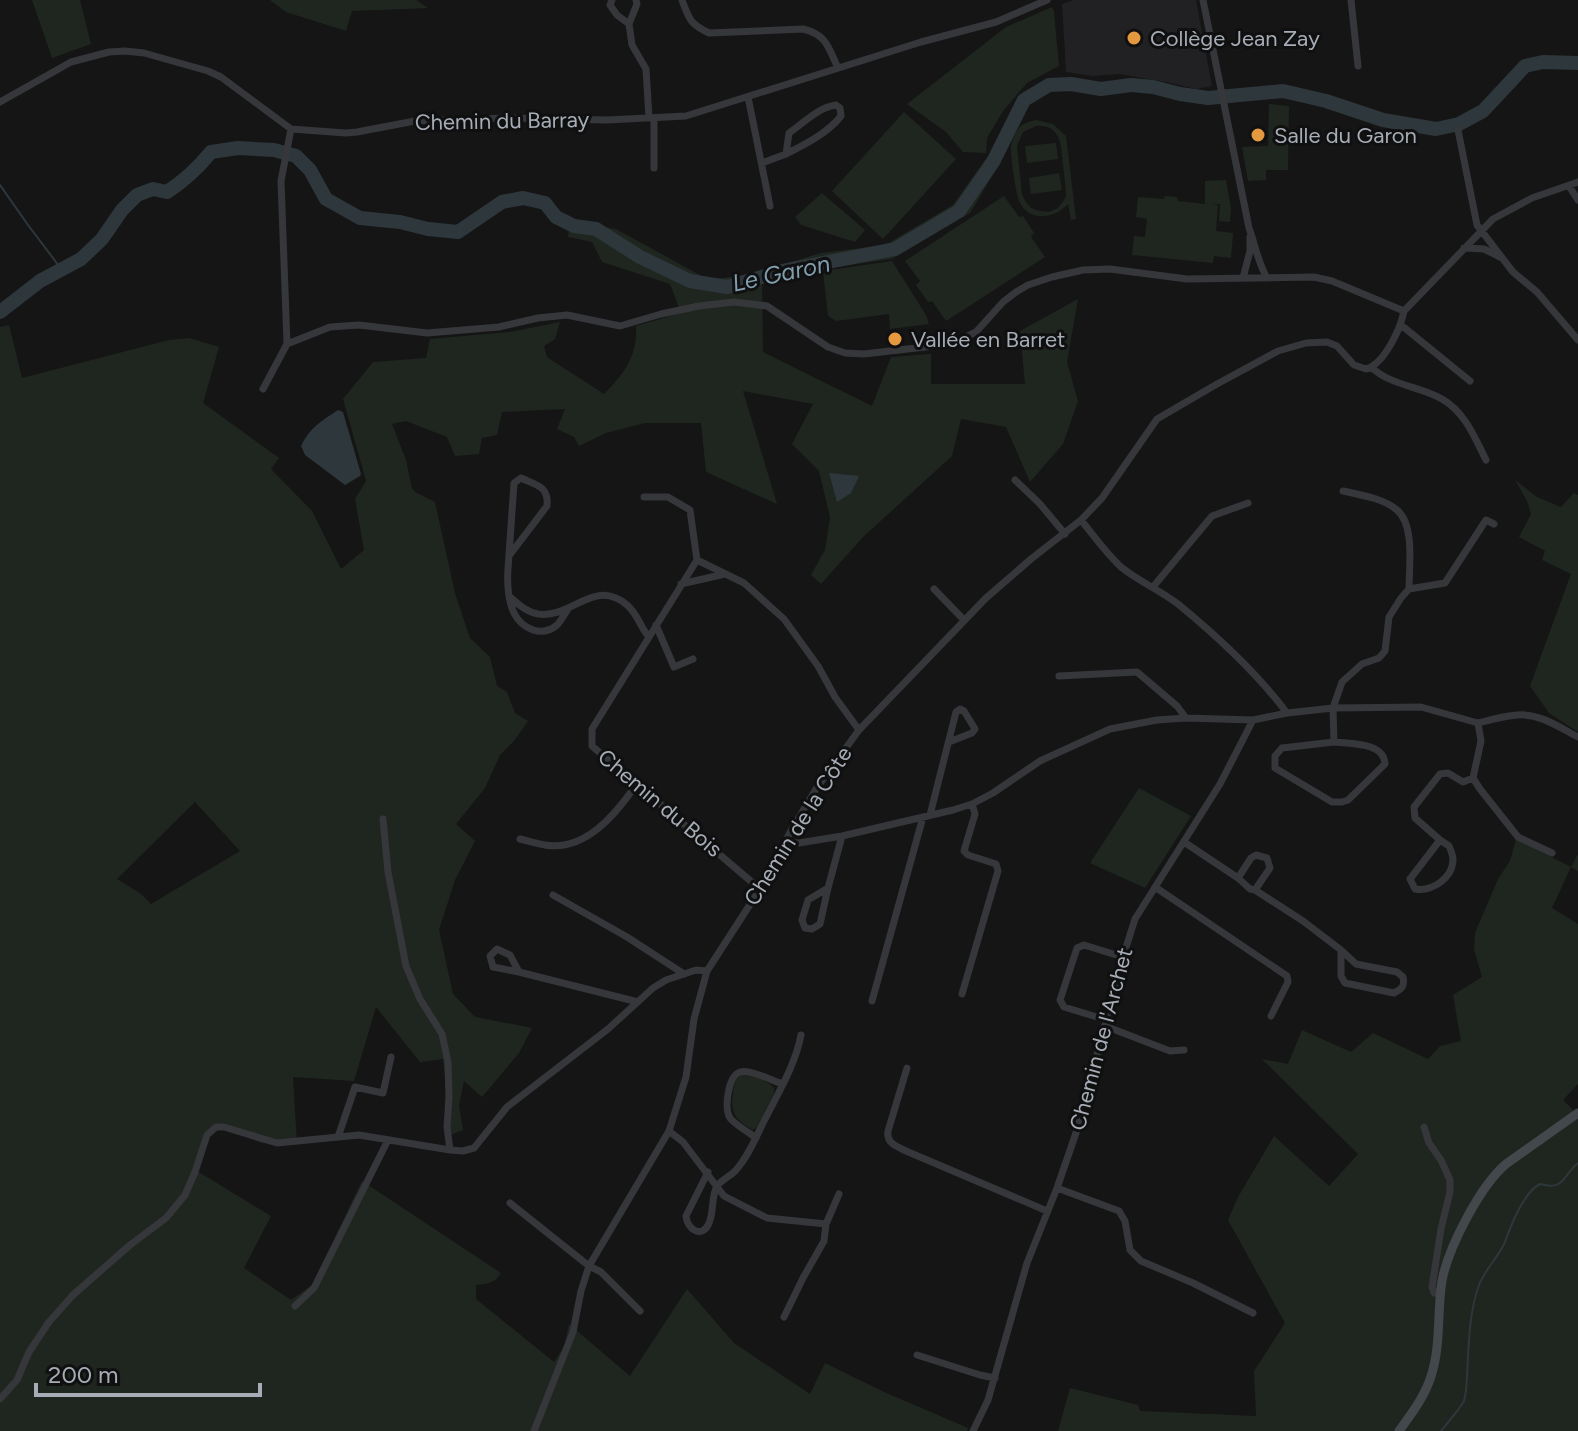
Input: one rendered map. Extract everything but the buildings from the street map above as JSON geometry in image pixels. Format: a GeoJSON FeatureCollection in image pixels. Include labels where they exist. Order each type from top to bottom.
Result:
{"type":"FeatureCollection","features":[{"type":"Feature","properties":{"kind":"street"},"geometry":{"type":"LineString","coordinates":[[612,0],[610,5],[617,15],[629,24]]}},
{"type":"Feature","properties":{"kind":"street"},"geometry":{"type":"LineString","coordinates":[[636,0],[629,24],[632,45],[646,69],[654,168]]}},
{"type":"Feature","properties":{"kind":"street"},"geometry":{"type":"LineString","coordinates":[[682,0],[689,19],[709,33],[803,29],[816,32],[824,39],[838,68]]}},
{"type":"Feature","properties":{"kind":"street","name":"Chemin du Barray"},"geometry":{"type":"LineString","coordinates":[[291,129],[346,133],[415,121],[510,118],[607,120],[686,116],[996,22],[1047,0]]}},
{"type":"Feature","properties":{"kind":"street"},"geometry":{"type":"LineString","coordinates":[[1205,0],[1249,228],[1250,251],[1243,278]]}},
{"type":"Feature","properties":{"kind":"street"},"geometry":{"type":"LineString","coordinates":[[1351,0],[1358,66]]}},
{"type":"Feature","properties":{"kind":"street"},"geometry":{"type":"LineString","coordinates":[[0,102],[71,62],[125,51],[144,53],[221,77],[291,129],[281,181],[287,344],[263,389]]}},
{"type":"Feature","properties":{"kind":"street"},"geometry":{"type":"LineString","coordinates":[[748,97],[770,206]]}},
{"type":"Feature","properties":{"kind":"street"},"geometry":{"type":"LineString","coordinates":[[762,163],[786,154],[837,122],[841,116],[840,108],[828,106],[789,133],[786,154]]}},
{"type":"Feature","properties":{"kind":"street"},"geometry":{"type":"LineString","coordinates":[[1458,130],[1477,225],[1513,272],[1537,292],[1578,340]]}},
{"type":"Feature","properties":{"kind":"street"},"geometry":{"type":"LineString","coordinates":[[1486,460],[1468,422],[1443,399],[1377,373],[1371,367],[1380,360],[1401,325],[1404,311],[1493,219],[1532,198],[1578,182]]}},
{"type":"Feature","properties":{"kind":"street"},"geometry":{"type":"LineString","coordinates":[[1569,186],[1578,200]]}},
{"type":"Feature","properties":{"kind":"street"},"geometry":{"type":"LineString","coordinates":[[1249,228],[1267,278]]}},
{"type":"Feature","properties":{"kind":"street"},"geometry":{"type":"LineString","coordinates":[[1481,230],[1479,239],[1484,249]]}},
{"type":"Feature","properties":{"kind":"street"},"geometry":{"type":"LineString","coordinates":[[1464,248],[1484,249],[1500,257]]}},
{"type":"Feature","properties":{"kind":"street"},"geometry":{"type":"LineString","coordinates":[[287,344],[330,327],[359,325],[427,333],[499,327],[567,315],[620,326],[661,314],[734,302],[767,306],[828,347],[845,353],[864,354],[951,344],[976,332],[1003,302],[1028,285],[1083,270],[1110,269],[1187,279],[1314,277],[1332,281],[1404,311]]}},
{"type":"Feature","properties":{"kind":"street"},"geometry":{"type":"LineString","coordinates":[[1401,325],[1470,381]]}},
{"type":"Feature","properties":{"kind":"street","name":"Chemin de la Côte"},"geometry":{"type":"LineString","coordinates":[[534,1431],[573,1332],[589,1266],[669,1131],[686,1077],[694,1019],[707,971],[760,889],[816,789],[859,730],[1000,585],[1081,520],[1109,489],[1157,419],[1278,351],[1306,343],[1327,342],[1337,346],[1354,365],[1366,369],[1371,367]]}},
{"type":"Feature","properties":{"kind":"street"},"geometry":{"type":"LineString","coordinates":[[509,556],[547,506],[548,496],[543,489],[521,478],[514,483],[507,582],[514,615],[530,629],[540,632],[559,624],[568,609]]}},
{"type":"Feature","properties":{"kind":"street"},"geometry":{"type":"LineString","coordinates":[[1015,480],[1065,534]]}},
{"type":"Feature","properties":{"kind":"street"},"geometry":{"type":"LineString","coordinates":[[1343,491],[1388,504],[1400,511],[1408,525],[1409,589]]}},
{"type":"Feature","properties":{"kind":"street"},"geometry":{"type":"LineString","coordinates":[[644,497],[668,497],[690,510],[697,560],[744,583],[784,619],[859,730]]}},
{"type":"Feature","properties":{"kind":"street"},"geometry":{"type":"LineString","coordinates":[[1153,587],[1212,516],[1248,503]]}},
{"type":"Feature","properties":{"kind":"street"},"geometry":{"type":"LineString","coordinates":[[1081,520],[1123,569],[1176,602],[1233,654],[1287,713]]}},
{"type":"Feature","properties":{"kind":"street"},"geometry":{"type":"LineString","coordinates":[[1334,742],[1333,708],[1342,682],[1362,664],[1379,658],[1385,651],[1389,617],[1401,598],[1409,589],[1445,583],[1486,520],[1494,524]]}},
{"type":"Feature","properties":{"kind":"street","name":"Chemin du Bois"},"geometry":{"type":"LineString","coordinates":[[697,560],[592,729],[592,746],[760,889]]}},
{"type":"Feature","properties":{"kind":"street"},"geometry":{"type":"LineString","coordinates":[[681,584],[726,573]]}},
{"type":"Feature","properties":{"kind":"street"},"geometry":{"type":"LineString","coordinates":[[934,589],[964,620]]}},
{"type":"Feature","properties":{"kind":"street"},"geometry":{"type":"LineString","coordinates":[[511,598],[526,610],[551,614],[568,609],[587,597],[608,595],[629,606],[648,636]]}},
{"type":"Feature","properties":{"kind":"street"},"geometry":{"type":"LineString","coordinates":[[656,625],[674,667],[693,659]]}},
{"type":"Feature","properties":{"kind":"street"},"geometry":{"type":"LineString","coordinates":[[1059,676],[1137,672],[1177,706],[1186,718]]}},
{"type":"Feature","properties":{"kind":"street"},"geometry":{"type":"LineString","coordinates":[[785,842],[799,843],[842,836],[972,804],[1040,761],[1110,729],[1157,720],[1253,720],[1333,708],[1421,707],[1478,723],[1529,715],[1544,719],[1578,737]]}},
{"type":"Feature","properties":{"kind":"street"},"geometry":{"type":"LineString","coordinates":[[872,1001],[951,728],[960,709],[975,729],[949,742]]}},
{"type":"Feature","properties":{"kind":"street","name":"Chemin de l'Archet"},"geometry":{"type":"LineString","coordinates":[[973,1431],[988,1400],[1027,1263],[1077,1130],[1135,919],[1220,784],[1253,720]]}},
{"type":"Feature","properties":{"kind":"street"},"geometry":{"type":"LineString","coordinates":[[1478,723],[1481,741],[1473,778],[1518,837],[1552,853]]}},
{"type":"Feature","properties":{"kind":"street"},"geometry":{"type":"LineString","coordinates":[[1334,742],[1378,749],[1384,757],[1385,764],[1348,800],[1332,802],[1275,768],[1275,756],[1282,748],[1334,742]]}},
{"type":"Feature","properties":{"kind":"street"},"geometry":{"type":"LineString","coordinates":[[1440,840],[1410,879],[1415,889],[1425,891],[1438,885],[1450,869],[1453,858],[1449,846],[1415,818],[1414,807],[1440,774],[1448,773],[1463,782],[1473,778]]}},
{"type":"Feature","properties":{"kind":"street"},"geometry":{"type":"LineString","coordinates":[[520,839],[547,846],[584,838],[608,821],[636,785]]}},
{"type":"Feature","properties":{"kind":"street"},"geometry":{"type":"LineString","coordinates":[[962,994],[998,871],[996,864],[964,851],[975,814],[972,804]]}},
{"type":"Feature","properties":{"kind":"street"},"geometry":{"type":"LineString","coordinates":[[383,819],[388,872],[406,966],[420,999],[442,1034],[448,1062],[447,1127],[450,1150]]}},
{"type":"Feature","properties":{"kind":"street"},"geometry":{"type":"LineString","coordinates":[[828,888],[808,900],[802,920],[805,928],[812,929],[820,924],[842,836]]}},
{"type":"Feature","properties":{"kind":"street"},"geometry":{"type":"LineString","coordinates":[[1184,842],[1250,889],[1303,921],[1341,950],[1356,964],[1397,972],[1403,977],[1401,989],[1394,993],[1345,983],[1341,976],[1341,950]]}},
{"type":"Feature","properties":{"kind":"street"},"geometry":{"type":"LineString","coordinates":[[1238,878],[1251,858],[1263,855],[1270,868],[1255,890]]}},
{"type":"Feature","properties":{"kind":"street"},"geometry":{"type":"LineString","coordinates":[[1155,887],[1287,976],[1288,982],[1271,1016]]}},
{"type":"Feature","properties":{"kind":"street"},"geometry":{"type":"LineString","coordinates":[[553,895],[684,974]]}},
{"type":"Feature","properties":{"kind":"street"},"geometry":{"type":"LineString","coordinates":[[1123,957],[1084,945],[1077,948],[1060,1000],[1064,1007],[1170,1051],[1184,1050]]}},
{"type":"Feature","properties":{"kind":"street"},"geometry":{"type":"LineString","coordinates":[[0,1399],[17,1380],[29,1352],[49,1322],[73,1295],[166,1218],[185,1195],[207,1135],[216,1127],[277,1143],[359,1135],[450,1150],[474,1148],[507,1107],[608,1029],[653,988],[696,970],[707,971]]}},
{"type":"Feature","properties":{"kind":"street"},"geometry":{"type":"LineString","coordinates":[[519,972],[638,1002]]}},
{"type":"Feature","properties":{"kind":"street"},"geometry":{"type":"LineString","coordinates":[[708,1172],[686,1216],[686,1224],[697,1232],[705,1230],[709,1224],[717,1186],[736,1170],[756,1138],[798,1052],[801,1035]]}},
{"type":"Feature","properties":{"kind":"street"},"geometry":{"type":"LineString","coordinates":[[338,1137],[355,1087],[383,1093],[391,1057]]}},
{"type":"Feature","properties":{"kind":"street"},"geometry":{"type":"LineString","coordinates":[[907,1068],[888,1131],[889,1142],[1047,1211]]}},
{"type":"Feature","properties":{"kind":"street"},"geometry":{"type":"LineString","coordinates":[[756,1138],[730,1118],[727,1105],[730,1082],[741,1071],[783,1084]]}},
{"type":"Feature","properties":{"kind":"street"},"geometry":{"type":"LineString","coordinates":[[1399,1431],[1424,1394],[1432,1374],[1437,1354],[1445,1268],[1487,1183],[1514,1157],[1578,1113]]}},
{"type":"Feature","properties":{"kind":"street"},"geometry":{"type":"LineString","coordinates":[[1424,1127],[1429,1143],[1450,1180],[1432,1287],[1434,1293],[1441,1294]]}},
{"type":"Feature","properties":{"kind":"street"},"geometry":{"type":"LineString","coordinates":[[669,1131],[683,1142],[724,1196],[767,1218],[826,1224]]}},
{"type":"Feature","properties":{"kind":"street"},"geometry":{"type":"LineString","coordinates":[[295,1306],[314,1288],[388,1140]]}},
{"type":"Feature","properties":{"kind":"street"},"geometry":{"type":"LineString","coordinates":[[1057,1188],[1119,1211],[1125,1221],[1130,1250],[1137,1259],[1253,1313]]}},
{"type":"Feature","properties":{"kind":"street"},"geometry":{"type":"LineString","coordinates":[[784,1317],[824,1241],[826,1224],[839,1194]]}},
{"type":"Feature","properties":{"kind":"street"},"geometry":{"type":"LineString","coordinates":[[510,1203],[589,1266],[601,1272],[640,1311]]}},
{"type":"Feature","properties":{"kind":"street"},"geometry":{"type":"LineString","coordinates":[[917,1355],[995,1378]]}},
{"type":"Feature","properties":{"kind":"shaded area"},"geometry":{"type":"Polygon","coordinates":[[[32,0],[80,0],[91,44],[52,58],[32,0]]]}},
{"type":"Feature","properties":{"kind":"shaded area"},"geometry":{"type":"Polygon","coordinates":[[[270,0],[416,0],[428,8],[352,11],[346,31],[286,12],[270,0]]]}},
{"type":"Feature","properties":{"kind":"shaded area","name":"Collège Jean Zay"},"geometry":{"type":"Polygon","coordinates":[[[1074,0],[1196,0],[1212,86],[1196,89],[1119,74],[1092,76],[1066,72],[1062,4],[1074,0]]]}},
{"type":"Feature","properties":{"kind":"shaded area"},"geometry":{"type":"Polygon","coordinates":[[[1052,7],[1059,66],[1027,83],[1003,111],[987,138],[986,153],[963,152],[946,132],[907,104],[1006,27],[1052,7]]]}},
{"type":"Feature","properties":{"kind":"shaded area"},"geometry":{"type":"Polygon","coordinates":[[[1269,104],[1289,106],[1288,170],[1266,170],[1266,180],[1248,181],[1242,147],[1268,146],[1269,104]]]}},
{"type":"Feature","properties":{"kind":"shaded area"},"geometry":{"type":"Polygon","coordinates":[[[904,112],[956,159],[883,239],[832,191],[904,112]]]}},
{"type":"Feature","properties":{"kind":"shaded area"},"geometry":{"type":"Polygon","coordinates":[[[1036,120],[1053,124],[1066,136],[1076,219],[1071,220],[1068,204],[1057,213],[1037,216],[1030,214],[1020,203],[1011,146],[1019,128],[1036,120]],[[1044,126],[1023,132],[1017,146],[1022,195],[1031,208],[1049,212],[1058,208],[1066,193],[1060,143],[1055,132],[1044,126]]]}},
{"type":"Feature","properties":{"kind":"shaded area"},"geometry":{"type":"Polygon","coordinates":[[[1056,143],[1058,159],[1027,163],[1025,146],[1056,143]]]}},
{"type":"Feature","properties":{"kind":"shaded area"},"geometry":{"type":"Polygon","coordinates":[[[987,157],[1000,163],[970,213],[892,259],[822,269],[762,283],[763,352],[872,406],[891,357],[931,354],[931,384],[1025,384],[1020,331],[1078,299],[1067,362],[1078,401],[1063,444],[1030,482],[1006,427],[961,419],[952,456],[863,537],[821,584],[811,575],[825,550],[830,517],[819,471],[792,444],[813,404],[743,391],[777,504],[706,472],[701,423],[645,423],[606,433],[579,446],[574,437],[557,429],[565,409],[502,412],[497,435],[482,438],[479,454],[455,456],[447,437],[406,421],[392,424],[406,460],[412,488],[435,502],[455,593],[470,638],[490,657],[497,686],[507,692],[515,713],[528,721],[500,755],[485,788],[456,824],[475,841],[455,880],[439,930],[453,994],[475,1017],[532,1028],[519,1053],[482,1097],[464,1081],[459,1105],[463,1130],[445,1137],[443,1059],[420,1062],[376,1007],[354,1081],[293,1077],[297,1145],[262,1143],[221,1128],[210,1136],[197,1171],[271,1216],[244,1268],[291,1300],[312,1285],[362,1181],[501,1273],[490,1282],[476,1285],[476,1299],[554,1362],[564,1347],[569,1324],[630,1376],[687,1289],[734,1343],[810,1394],[825,1363],[968,1428],[967,1431],[0,1431],[0,327],[9,325],[22,378],[169,340],[189,338],[219,347],[203,403],[279,458],[271,469],[312,511],[341,569],[364,550],[355,499],[366,481],[343,399],[373,362],[426,358],[430,339],[510,332],[560,322],[555,339],[544,346],[547,357],[604,394],[618,379],[632,355],[636,326],[681,313],[670,284],[602,262],[592,242],[568,237],[570,222],[616,229],[709,280],[750,274],[821,253],[885,245],[953,205],[987,157]],[[195,802],[117,879],[151,904],[240,851],[195,802]]]}},
{"type":"Feature","properties":{"kind":"shaded area"},"geometry":{"type":"Polygon","coordinates":[[[1059,173],[1062,190],[1031,194],[1029,178],[1059,173]]]}},
{"type":"Feature","properties":{"kind":"shaded area"},"geometry":{"type":"Polygon","coordinates":[[[1226,180],[1230,222],[1219,221],[1220,204],[1212,204],[1218,205],[1216,231],[1233,233],[1231,258],[1214,256],[1213,263],[1132,255],[1134,236],[1145,237],[1147,219],[1136,217],[1138,197],[1177,197],[1178,201],[1205,204],[1205,181],[1226,180]]]}},
{"type":"Feature","properties":{"kind":"shaded area"},"geometry":{"type":"Polygon","coordinates":[[[822,193],[865,230],[855,242],[801,225],[795,217],[822,193]]]}},
{"type":"Feature","properties":{"kind":"shaded area"},"geometry":{"type":"Polygon","coordinates":[[[1004,196],[1019,217],[1023,216],[1034,233],[1031,237],[1045,257],[946,321],[916,285],[920,281],[905,261],[1004,196]]]}},
{"type":"Feature","properties":{"kind":"shaded area"},"geometry":{"type":"Polygon","coordinates":[[[892,261],[929,324],[890,329],[889,314],[836,321],[828,316],[823,271],[892,261]]]}},
{"type":"Feature","properties":{"kind":"shaded area"},"geometry":{"type":"Polygon","coordinates":[[[338,410],[343,412],[361,474],[345,485],[305,455],[301,446],[312,429],[338,410]]]}},
{"type":"Feature","properties":{"kind":"shaded area"},"geometry":{"type":"Polygon","coordinates":[[[829,473],[859,476],[851,493],[837,502],[829,473]]]}},
{"type":"Feature","properties":{"kind":"shaded area"},"geometry":{"type":"Polygon","coordinates":[[[1515,480],[1537,497],[1561,507],[1574,493],[1578,495],[1578,732],[1549,713],[1530,686],[1571,574],[1542,560],[1545,551],[1519,537],[1531,514],[1515,480]]]}},
{"type":"Feature","properties":{"kind":"shaded area"},"geometry":{"type":"Polygon","coordinates":[[[1139,788],[1191,816],[1145,888],[1090,863],[1139,788]]]}},
{"type":"Feature","properties":{"kind":"shaded area"},"geometry":{"type":"Polygon","coordinates":[[[1516,839],[1571,867],[1552,908],[1578,924],[1578,1084],[1563,1100],[1578,1115],[1578,1431],[1058,1431],[1070,1388],[1138,1405],[1140,1411],[1256,1416],[1254,1371],[1285,1323],[1228,1220],[1274,1136],[1329,1186],[1358,1154],[1262,1059],[1288,1064],[1302,1030],[1351,1052],[1373,1033],[1428,1059],[1440,1046],[1461,1041],[1453,995],[1482,977],[1474,949],[1475,933],[1498,879],[1510,861],[1516,839]]]}},
{"type":"Feature","properties":{"kind":"shaded area"},"geometry":{"type":"Polygon","coordinates":[[[1578,854],[1578,871],[1571,867],[1578,854]]]}},
{"type":"Feature","properties":{"kind":"shaded area"},"geometry":{"type":"Polygon","coordinates":[[[741,1075],[759,1078],[774,1088],[753,1130],[742,1123],[733,1111],[734,1087],[741,1075]]]}},
{"type":"Feature","properties":{"kind":"waterway","name":"Le Garon"},"geometry":{"type":"LineString","coordinates":[[0,312],[40,281],[81,259],[102,239],[122,210],[137,195],[153,189],[167,192],[211,152],[238,148],[274,150],[296,156],[310,170],[326,199],[360,218],[400,222],[428,229],[458,232],[502,202],[523,198],[545,203],[556,217],[574,226],[596,229],[640,257],[690,281],[727,287],[782,271],[895,249],[959,211],[993,162],[1024,100],[1049,85],[1071,84],[1101,89],[1131,85],[1208,98],[1283,91],[1383,120],[1436,129],[1459,124],[1483,111],[1525,66],[1543,62],[1578,63]]}},
{"type":"Feature","properties":{"kind":"waterway"},"geometry":{"type":"LineString","coordinates":[[0,185],[62,270]]}},
{"type":"Feature","properties":{"kind":"waterway"},"geometry":{"type":"LineString","coordinates":[[1441,1431],[1464,1401],[1472,1311],[1482,1279],[1502,1248],[1529,1194],[1540,1184],[1559,1184],[1578,1163]]}},
{"type":"Feature","properties":{"kind":"place","name":"Collège Jean Zay"},"geometry":{"type":"Point","coordinates":[1134,38]}},
{"type":"Feature","properties":{"kind":"place","name":"Salle du Garon"},"geometry":{"type":"Point","coordinates":[1258,135]}},
{"type":"Feature","properties":{"kind":"place","name":"Vallée en Barret"},"geometry":{"type":"Point","coordinates":[895,339]}}]}
